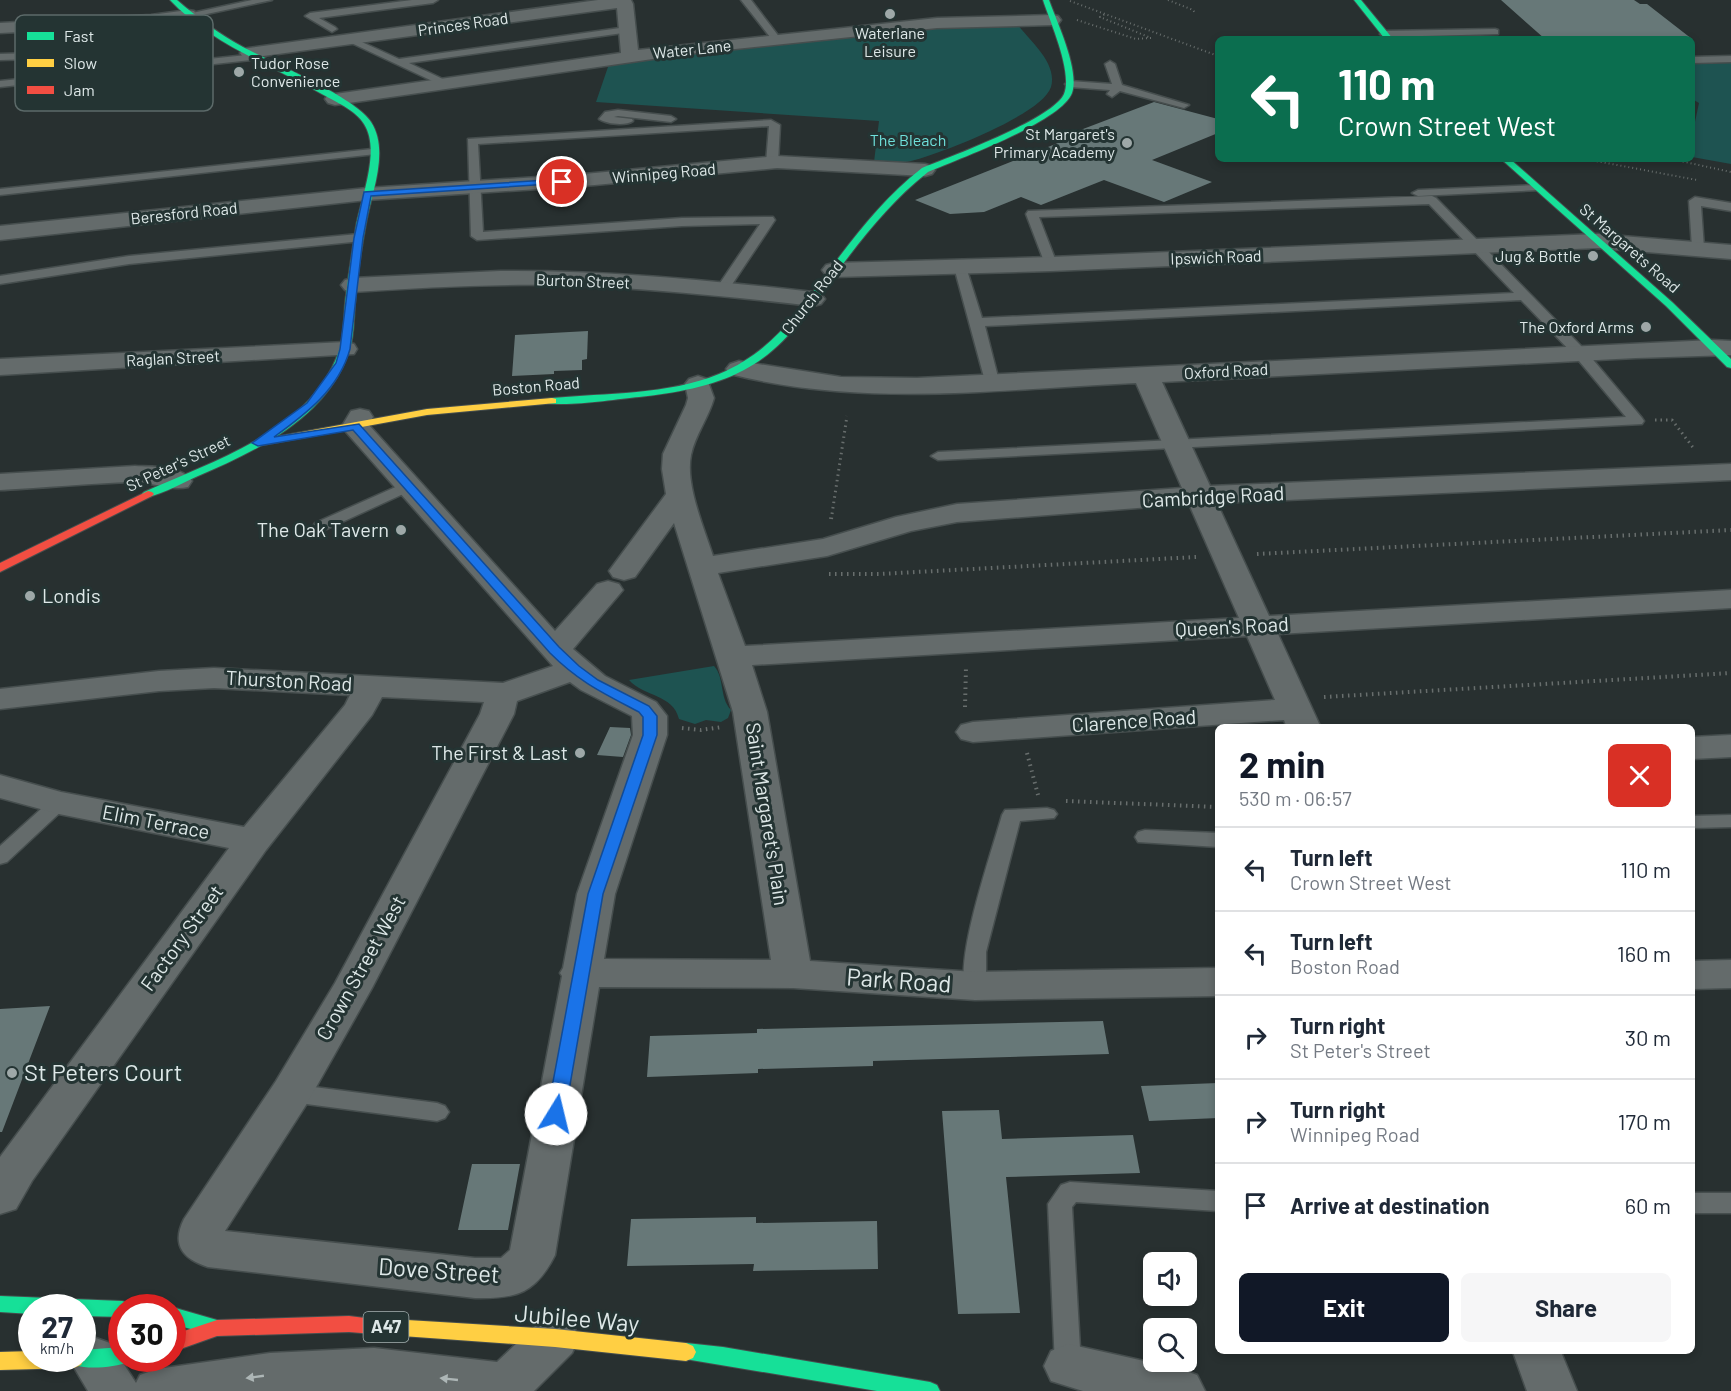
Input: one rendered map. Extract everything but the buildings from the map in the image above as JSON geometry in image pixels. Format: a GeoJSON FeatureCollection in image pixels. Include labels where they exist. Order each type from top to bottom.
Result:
{"type":"FeatureCollection","features":[{"type":"Feature","properties":{"kind":"main road","name":"St Peter's Street"},"geometry":{"type":"LineString","coordinates":[[173,0],[188,15]]}},
{"type":"Feature","properties":{"kind":"main road"},"geometry":{"type":"LineString","coordinates":[[1357,0],[1386,36]]}},
{"type":"Feature","properties":{"kind":"main road"},"geometry":{"type":"LineString","coordinates":[[1048,7],[1065,57],[1070,84]]}},
{"type":"Feature","properties":{"kind":"main road","name":"St Peter's Street"},"geometry":{"type":"LineString","coordinates":[[0,568],[258,443],[310,405],[341,364],[345,349],[358,238],[367,194],[374,137],[372,127],[365,118],[335,99],[253,55],[213,30]]}},
{"type":"Feature","properties":{"kind":"main road","name":"Church Road"},"geometry":{"type":"LineString","coordinates":[[698,384],[739,369],[762,354],[791,328],[865,228],[891,198],[925,170],[1040,119],[1063,102],[1070,84]]}},
{"type":"Feature","properties":{"kind":"main road","name":"St Margarets Road"},"geometry":{"type":"LineString","coordinates":[[1508,162],[1722,348],[1731,365]]}},
{"type":"Feature","properties":{"kind":"main road","name":"Boston Road"},"geometry":{"type":"LineString","coordinates":[[258,443],[360,419],[571,400],[698,384]]}},
{"type":"Feature","properties":{"kind":"main road"},"geometry":{"type":"LineString","coordinates":[[322,391],[328,406]]}},
{"type":"Feature","properties":{"kind":"main road"},"geometry":{"type":"LineString","coordinates":[[0,1304],[108,1308]]}},
{"type":"Feature","properties":{"kind":"main road","name":"Jubilee Way"},"geometry":{"type":"LineString","coordinates":[[186,1319],[217,1328]]}},
{"type":"Feature","properties":{"kind":"main road","name":"Jubilee Way"},"geometry":{"type":"LineString","coordinates":[[186,1339],[217,1328],[349,1324],[555,1338],[723,1356],[930,1391]]}},
{"type":"Feature","properties":{"kind":"main road"},"geometry":{"type":"LineString","coordinates":[[0,1361],[97,1365]]}},
{"type":"Feature","properties":{"kind":"street","name":"Princes Road"},"geometry":{"type":"LineString","coordinates":[[253,55],[625,1],[630,56]]}},
{"type":"Feature","properties":{"kind":"street","name":"Water Lane"},"geometry":{"type":"LineString","coordinates":[[335,99],[630,56],[937,23],[1048,7]]}},
{"type":"Feature","properties":{"kind":"street"},"geometry":{"type":"LineString","coordinates":[[0,28],[15,27]]}},
{"type":"Feature","properties":{"kind":"street","name":"Winnipeg Road"},"geometry":{"type":"LineString","coordinates":[[367,194],[584,180],[772,163],[925,170]]}},
{"type":"Feature","properties":{"kind":"street","name":"Beresford Road"},"geometry":{"type":"LineString","coordinates":[[0,233],[367,194]]}},
{"type":"Feature","properties":{"kind":"street","name":"Ipswich Road"},"geometry":{"type":"LineString","coordinates":[[834,270],[1051,264],[1598,241],[1731,252]]}},
{"type":"Feature","properties":{"kind":"street","name":"Burton Street"},"geometry":{"type":"LineString","coordinates":[[353,285],[453,279],[549,278],[722,289],[813,299]]}},
{"type":"Feature","properties":{"kind":"street","name":"Oxford Road"},"geometry":{"type":"LineString","coordinates":[[739,369],[853,386],[1146,376],[1579,352],[1722,348]]}},
{"type":"Feature","properties":{"kind":"street","name":"Raglan Street"},"geometry":{"type":"LineString","coordinates":[[0,367],[345,349]]}},
{"type":"Feature","properties":{"kind":"street"},"geometry":{"type":"LineString","coordinates":[[1146,376],[1297,712]]}},
{"type":"Feature","properties":{"kind":"street"},"geometry":{"type":"LineString","coordinates":[[698,384],[701,398],[677,454],[676,469],[680,494],[701,567],[733,656]]}},
{"type":"Feature","properties":{"kind":"street"},"geometry":{"type":"LineString","coordinates":[[360,419],[408,486],[564,660],[593,683],[640,714]]}},
{"type":"Feature","properties":{"kind":"street","name":"Cambridge Road"},"geometry":{"type":"LineString","coordinates":[[701,567],[827,547],[906,523],[957,513],[1201,495],[1731,472]]}},
{"type":"Feature","properties":{"kind":"street"},"geometry":{"type":"LineString","coordinates":[[0,482],[135,474],[167,477],[178,481]]}},
{"type":"Feature","properties":{"kind":"street"},"geometry":{"type":"LineString","coordinates":[[564,660],[616,580],[680,494]]}},
{"type":"Feature","properties":{"kind":"street","name":"Queen's Road"},"geometry":{"type":"LineString","coordinates":[[733,656],[1731,599]]}},
{"type":"Feature","properties":{"kind":"street","name":"Saint Margaret's Plain"},"geometry":{"type":"LineString","coordinates":[[733,656],[752,722],[793,974]]}},
{"type":"Feature","properties":{"kind":"street","name":"Thurston Road"},"geometry":{"type":"LineString","coordinates":[[0,699],[159,681],[214,678],[503,693],[517,691],[564,660]]}},
{"type":"Feature","properties":{"kind":"street","name":"Factory Street"},"geometry":{"type":"LineString","coordinates":[[5,1178],[253,841],[360,708],[372,686]]}},
{"type":"Feature","properties":{"kind":"street","name":"Crown Street West"},"geometry":{"type":"LineString","coordinates":[[200,1232],[291,1093],[352,988],[496,714],[503,693]]}},
{"type":"Feature","properties":{"kind":"street","name":"Clarence Road"},"geometry":{"type":"LineString","coordinates":[[973,732],[1297,712]]}},
{"type":"Feature","properties":{"kind":"street","name":"Dove Street"},"geometry":{"type":"LineString","coordinates":[[200,1232],[202,1244],[208,1248],[231,1251],[502,1280],[524,1270],[532,1255],[580,973],[596,894],[640,714]]}},
{"type":"Feature","properties":{"kind":"street"},"geometry":{"type":"LineString","coordinates":[[1695,748],[1731,746]]}},
{"type":"Feature","properties":{"kind":"street","name":"Elim Terrace"},"geometry":{"type":"LineString","coordinates":[[0,786],[58,803],[253,841]]}},
{"type":"Feature","properties":{"kind":"street","name":"Park Road"},"geometry":{"type":"LineString","coordinates":[[580,973],[793,974],[975,986],[1215,982]]}},
{"type":"Feature","properties":{"kind":"street"},"geometry":{"type":"LineString","coordinates":[[1695,975],[1731,974]]}},
{"type":"Feature","properties":{"kind":"street"},"geometry":{"type":"LineString","coordinates":[[157,1391],[270,1375],[374,1370],[506,1388],[555,1338]]}},
{"type":"Feature","properties":{"kind":"street"},"geometry":{"type":"LineString","coordinates":[[1538,1354],[1552,1391]]}},
{"type":"Feature","properties":{"kind":"street"},"geometry":{"type":"LineString","coordinates":[[1068,1366],[1180,1391]]}},
{"type":"Feature","properties":{"kind":"lane"},"geometry":{"type":"LineString","coordinates":[[188,15],[267,0]]}},
{"type":"Feature","properties":{"kind":"lane"},"geometry":{"type":"LineString","coordinates":[[332,29],[310,16],[433,0]]}},
{"type":"Feature","properties":{"kind":"lane"},"geometry":{"type":"LineString","coordinates":[[746,0],[777,40]]}},
{"type":"Feature","properties":{"kind":"lane"},"geometry":{"type":"LineString","coordinates":[[398,62],[627,30]]}},
{"type":"Feature","properties":{"kind":"lane"},"geometry":{"type":"LineString","coordinates":[[350,40],[442,83]]}},
{"type":"Feature","properties":{"kind":"lane"},"geometry":{"type":"LineString","coordinates":[[213,60],[253,55]]}},
{"type":"Feature","properties":{"kind":"lane"},"geometry":{"type":"LineString","coordinates":[[0,57],[15,57]]}},
{"type":"Feature","properties":{"kind":"lane"},"geometry":{"type":"LineString","coordinates":[[1695,60],[1731,58]]}},
{"type":"Feature","properties":{"kind":"lane"},"geometry":{"type":"LineString","coordinates":[[1110,64],[1115,91]]}},
{"type":"Feature","properties":{"kind":"lane"},"geometry":{"type":"LineString","coordinates":[[0,84],[15,82]]}},
{"type":"Feature","properties":{"kind":"lane"},"geometry":{"type":"LineString","coordinates":[[1070,84],[1115,91],[1135,90],[1184,105]]}},
{"type":"Feature","properties":{"kind":"lane"},"geometry":{"type":"LineString","coordinates":[[662,118],[721,124]]}},
{"type":"Feature","properties":{"kind":"lane"},"geometry":{"type":"LineString","coordinates":[[722,289],[769,220],[682,222],[482,238],[477,236],[472,141],[721,124],[774,123],[772,163]]}},
{"type":"Feature","properties":{"kind":"lane"},"geometry":{"type":"LineString","coordinates":[[0,192],[372,152]]}},
{"type":"Feature","properties":{"kind":"lane"},"geometry":{"type":"LineString","coordinates":[[1325,192],[1377,190],[1406,194],[1536,188]]}},
{"type":"Feature","properties":{"kind":"lane"},"geometry":{"type":"LineString","coordinates":[[938,456],[1636,421],[1579,352],[1432,200],[1032,214],[1051,264]]}},
{"type":"Feature","properties":{"kind":"lane"},"geometry":{"type":"LineString","coordinates":[[1698,248],[1695,201],[1731,207]]}},
{"type":"Feature","properties":{"kind":"lane"},"geometry":{"type":"LineString","coordinates":[[0,280],[129,260],[358,238]]}},
{"type":"Feature","properties":{"kind":"lane"},"geometry":{"type":"LineString","coordinates":[[960,267],[992,381]]}},
{"type":"Feature","properties":{"kind":"lane"},"geometry":{"type":"LineString","coordinates":[[977,322],[1523,296]]}},
{"type":"Feature","properties":{"kind":"lane"},"geometry":{"type":"LineString","coordinates":[[321,526],[408,486]]}},
{"type":"Feature","properties":{"kind":"lane"},"geometry":{"type":"LineString","coordinates":[[0,857],[58,803]]}},
{"type":"Feature","properties":{"kind":"lane"},"geometry":{"type":"LineString","coordinates":[[975,986],[975,952],[1012,815],[1043,807]]}},
{"type":"Feature","properties":{"kind":"lane"},"geometry":{"type":"LineString","coordinates":[[1695,822],[1731,821]]}},
{"type":"Feature","properties":{"kind":"lane"},"geometry":{"type":"LineString","coordinates":[[1145,837],[1215,840]]}},
{"type":"Feature","properties":{"kind":"lane"},"geometry":{"type":"LineString","coordinates":[[291,1093],[437,1112]]}},
{"type":"Feature","properties":{"kind":"lane"},"geometry":{"type":"LineString","coordinates":[[1068,1366],[1060,1203],[1070,1192],[1215,1201]]}},
{"type":"Feature","properties":{"kind":"lane"},"geometry":{"type":"LineString","coordinates":[[1695,1203],[1731,1203]]}},
{"type":"Feature","properties":{"kind":"path"},"geometry":{"type":"LineString","coordinates":[[1067,0],[1215,55]]}},
{"type":"Feature","properties":{"kind":"path"},"geometry":{"type":"LineString","coordinates":[[1168,0],[1193,10],[1195,13]]}},
{"type":"Feature","properties":{"kind":"path"},"geometry":{"type":"LineString","coordinates":[[1048,7],[1122,33],[1132,39],[1141,41],[1151,38],[1100,17],[1105,14]]}},
{"type":"Feature","properties":{"kind":"path"},"geometry":{"type":"LineString","coordinates":[[1601,162],[1697,180]]}},
{"type":"Feature","properties":{"kind":"path"},"geometry":{"type":"LineString","coordinates":[[1685,162],[1731,172]]}},
{"type":"Feature","properties":{"kind":"path"},"geometry":{"type":"LineString","coordinates":[[827,547],[847,416]]}},
{"type":"Feature","properties":{"kind":"path"},"geometry":{"type":"LineString","coordinates":[[966,642],[965,721],[973,732]]}},
{"type":"Feature","properties":{"kind":"path"},"geometry":{"type":"LineString","coordinates":[[1297,712],[1731,673]]}},
{"type":"Feature","properties":{"kind":"path"},"geometry":{"type":"LineString","coordinates":[[640,714],[711,730],[731,723],[752,722]]}},
{"type":"Feature","properties":{"kind":"path"},"geometry":{"type":"LineString","coordinates":[[1021,729],[1043,807]]}},
{"type":"Feature","properties":{"kind":"path"},"geometry":{"type":"LineString","coordinates":[[1063,800],[1215,807]]}},
{"type":"Feature","properties":{"kind":"green space","name":"The Bleach"},"geometry":{"type":"Polygon","coordinates":[[[1017,24],[1041,52],[1050,69],[1051,87],[1044,98],[1010,121],[988,132],[925,157],[906,162],[874,162],[879,121],[596,102],[609,64],[921,27],[1017,24]]]}},
{"type":"Feature","properties":{"kind":"green space"},"geometry":{"type":"Polygon","coordinates":[[[1731,63],[1731,164],[1695,158],[1695,122],[1699,103],[1695,101],[1695,64],[1731,63]]]}},
{"type":"Feature","properties":{"kind":"green space"},"geometry":{"type":"Polygon","coordinates":[[[714,666],[720,676],[725,699],[731,710],[728,718],[721,722],[706,720],[695,724],[679,719],[671,705],[635,686],[629,680],[714,666]]]}},
{"type":"Feature","properties":{"kind":"traffic: fast"},"geometry":{"type":"LineString","coordinates":[[173,0],[190,15]]}},
{"type":"Feature","properties":{"kind":"traffic: fast"},"geometry":{"type":"LineString","coordinates":[[552,401],[675,389],[721,377],[740,368],[766,350],[796,323],[863,232],[898,192],[911,181],[925,170],[1027,125],[1061,103],[1068,93],[1068,72],[1066,59],[1046,0]]}},
{"type":"Feature","properties":{"kind":"traffic: fast"},"geometry":{"type":"LineString","coordinates":[[1357,0],[1387,36]]}},
{"type":"Feature","properties":{"kind":"traffic: fast"},"geometry":{"type":"LineString","coordinates":[[148,494],[262,441],[289,423],[312,403],[331,379],[347,339],[358,246],[374,160],[373,135],[369,124],[361,115],[314,86],[213,32]]}},
{"type":"Feature","properties":{"kind":"traffic: fast"},"geometry":{"type":"LineString","coordinates":[[1508,162],[1669,304],[1731,365]]}},
{"type":"Feature","properties":{"kind":"traffic: fast"},"geometry":{"type":"LineString","coordinates":[[0,1304],[108,1308]]}},
{"type":"Feature","properties":{"kind":"traffic: fast"},"geometry":{"type":"LineString","coordinates":[[186,1319],[217,1328]]}},
{"type":"Feature","properties":{"kind":"traffic: fast"},"geometry":{"type":"LineString","coordinates":[[686,1352],[723,1356],[930,1391]]}},
{"type":"Feature","properties":{"kind":"traffic: fast"},"geometry":{"type":"LineString","coordinates":[[96,1358],[108,1357]]}},
{"type":"Feature","properties":{"kind":"traffic: slow"},"geometry":{"type":"LineString","coordinates":[[258,443],[427,412],[552,401]]}},
{"type":"Feature","properties":{"kind":"traffic: slow"},"geometry":{"type":"LineString","coordinates":[[374,1326],[555,1338],[686,1352]]}},
{"type":"Feature","properties":{"kind":"traffic: slow"},"geometry":{"type":"LineString","coordinates":[[0,1361],[18,1361]]}},
{"type":"Feature","properties":{"kind":"traffic: jam"},"geometry":{"type":"LineString","coordinates":[[0,568],[148,494]]}},
{"type":"Feature","properties":{"kind":"traffic: jam"},"geometry":{"type":"LineString","coordinates":[[186,1339],[217,1328],[349,1324],[374,1326]]}},
{"type":"Feature","properties":{"kind":"place","name":"Waterlane Leisure"},"geometry":{"type":"Point","coordinates":[890,14]}},
{"type":"Feature","properties":{"kind":"place","name":"Tudor Rose Convenience"},"geometry":{"type":"Point","coordinates":[239,72]}},
{"type":"Feature","properties":{"kind":"place","name":"St Margaret's Primary Academy"},"geometry":{"type":"Point","coordinates":[1127,143]}},
{"type":"Feature","properties":{"kind":"place","name":"Jug & Bottle"},"geometry":{"type":"Point","coordinates":[1593,256]}},
{"type":"Feature","properties":{"kind":"place","name":"The Oxford Arms"},"geometry":{"type":"Point","coordinates":[1646,327]}},
{"type":"Feature","properties":{"kind":"place","name":"The Oak Tavern"},"geometry":{"type":"Point","coordinates":[401,530]}},
{"type":"Feature","properties":{"kind":"place","name":"Londis"},"geometry":{"type":"Point","coordinates":[30,596]}},
{"type":"Feature","properties":{"kind":"place","name":"The First & Last"},"geometry":{"type":"Point","coordinates":[580,753]}},
{"type":"Feature","properties":{"kind":"place","name":"St Peters Court"},"geometry":{"type":"Point","coordinates":[12,1073]}},
{"type":"Feature","properties":{"kind":"route"},"geometry":{"type":"LineString","coordinates":[[556,1114],[596,894],[650,735],[650,716],[644,709],[593,683],[574,669],[355,426],[258,443],[268,438],[310,405],[341,364],[345,349],[358,238],[367,194],[562,182]]}}]}
